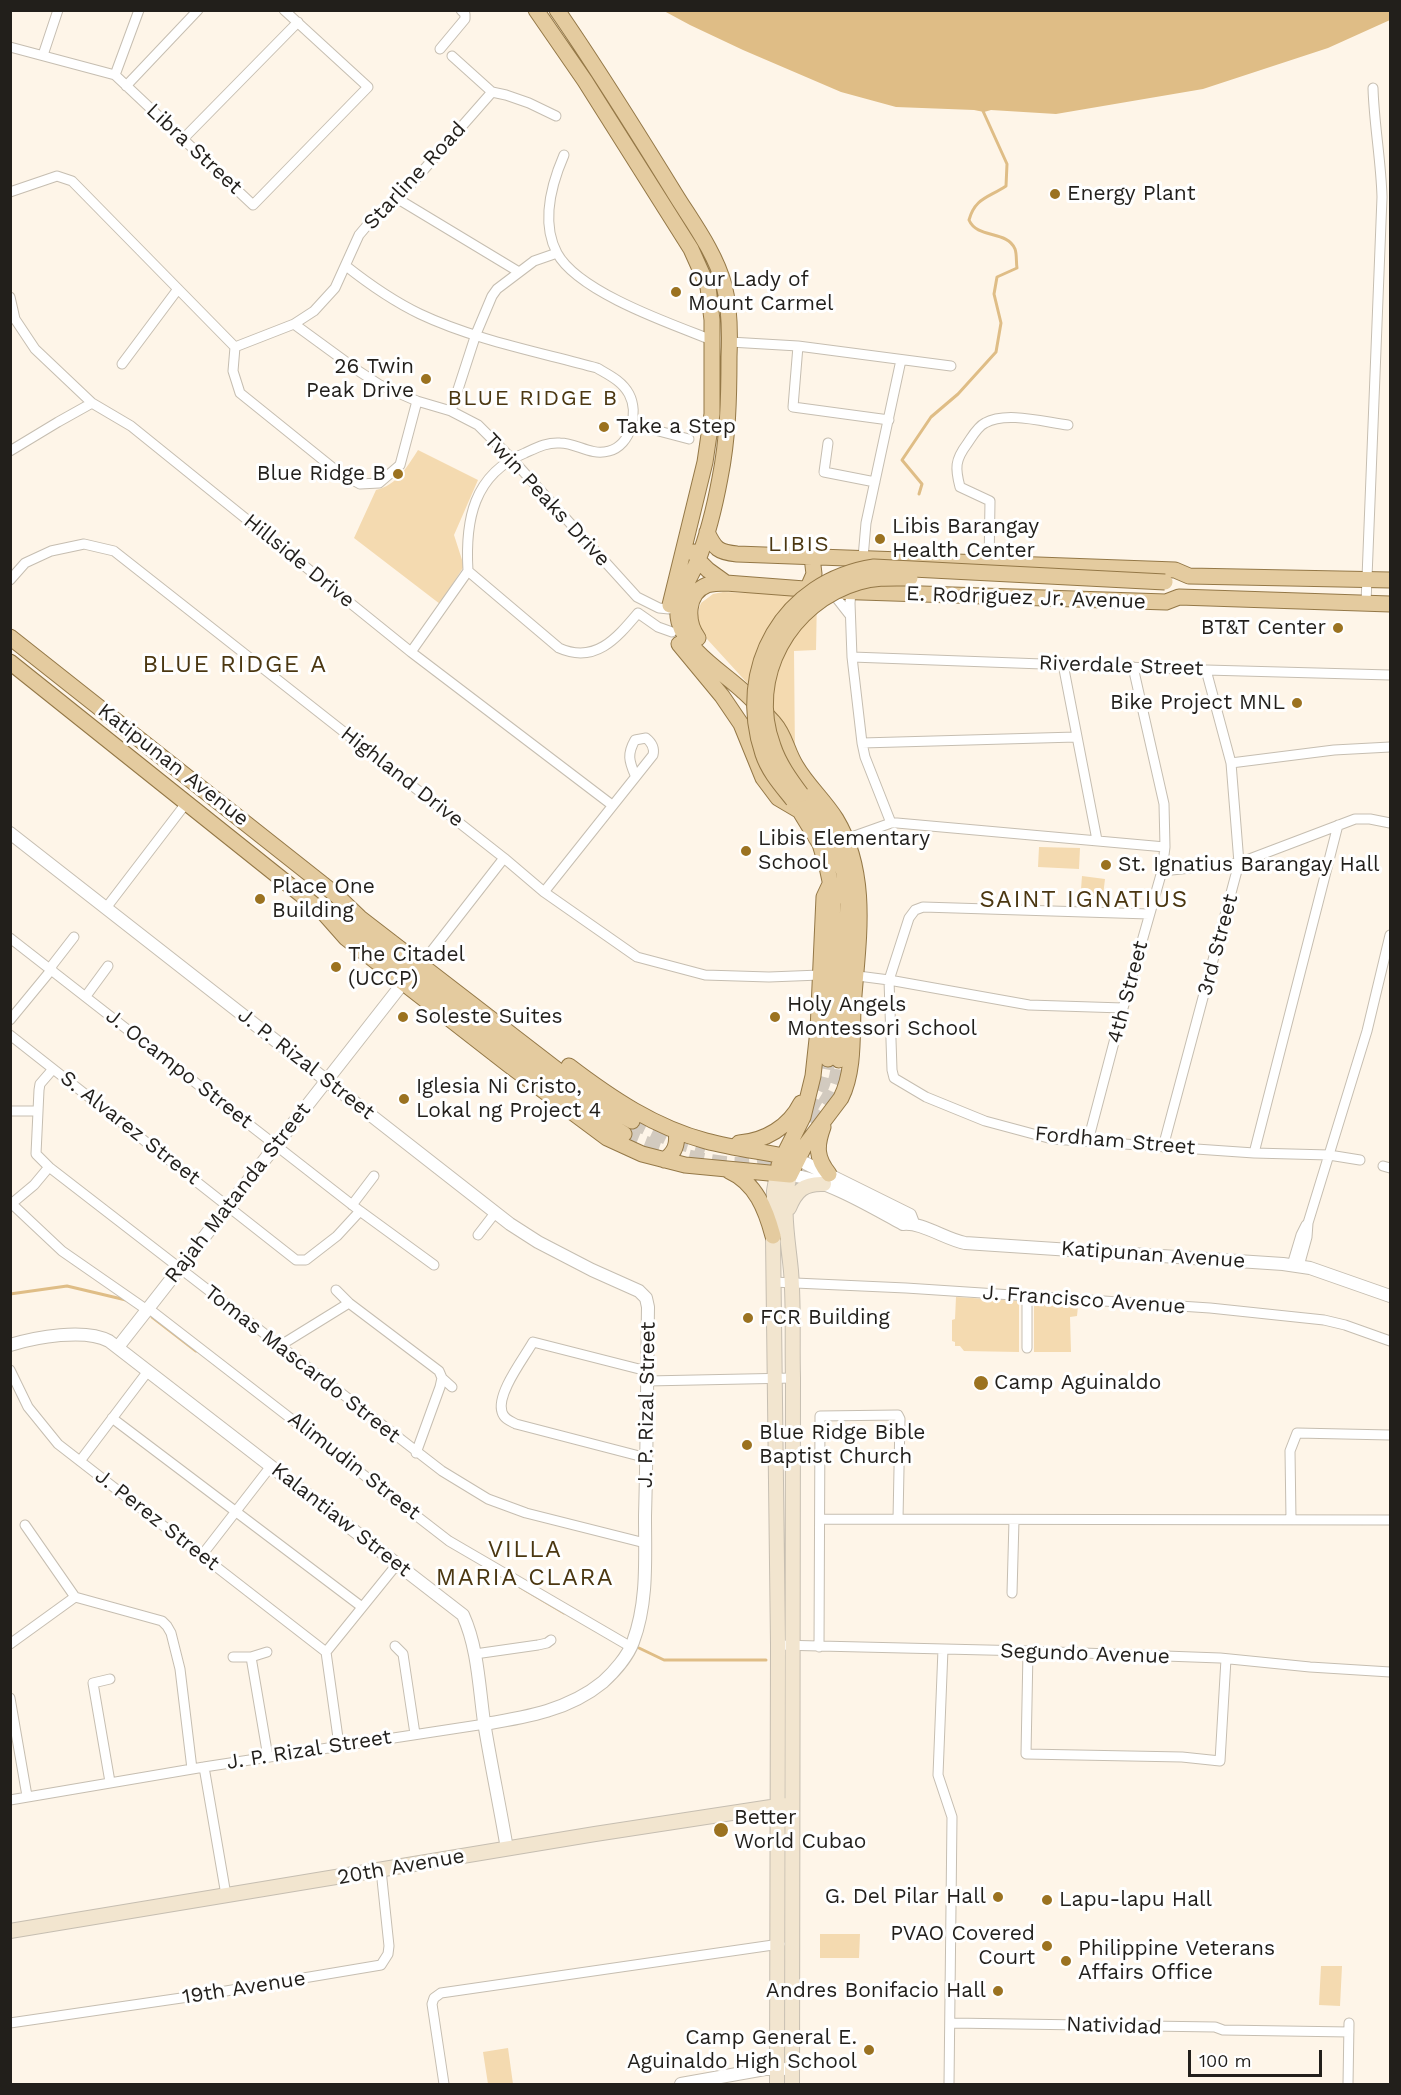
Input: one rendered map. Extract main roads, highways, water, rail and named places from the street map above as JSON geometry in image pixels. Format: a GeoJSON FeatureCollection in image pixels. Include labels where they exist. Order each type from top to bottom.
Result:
{"type":"FeatureCollection","features":[{"type":"Feature","properties":{"kind":"main road"},"geometry":{"type":"LineString","coordinates":[[536,10],[585,81],[691,249],[708,287],[712,320],[712,414],[705,462],[668,617],[672,632],[678,642],[722,696],[744,728],[763,778],[778,798],[798,802],[832,837],[841,858],[846,878],[848,904],[834,1059],[834,910],[831,882],[820,844],[798,802],[772,744],[766,712],[767,681],[774,658],[789,630],[809,608],[833,592],[861,581],[890,578],[1170,590],[1176,582],[1189,576]]}},
{"type":"Feature","properties":{"kind":"main road"},"geometry":{"type":"LineString","coordinates":[[557,10],[597,68],[721,274],[728,306],[730,342],[726,443],[715,505],[698,560],[679,599],[678,612],[686,637],[697,650],[746,693]]}},
{"type":"Feature","properties":{"kind":"main road","name":"E. Rodriguez Jr. Avenue"},"geometry":{"type":"LineString","coordinates":[[707,532],[719,551],[729,553],[989,565],[1175,570],[1189,576],[1390,580]]}},
{"type":"Feature","properties":{"kind":"main road"},"geometry":{"type":"LineString","coordinates":[[688,534],[698,560],[726,583]]}},
{"type":"Feature","properties":{"kind":"main road"},"geometry":{"type":"LineString","coordinates":[[807,590],[814,574],[812,557]]}},
{"type":"Feature","properties":{"kind":"main road"},"geometry":{"type":"LineString","coordinates":[[951,563],[951,596]]}},
{"type":"Feature","properties":{"kind":"main road"},"geometry":{"type":"LineString","coordinates":[[726,583],[709,584],[700,589],[689,612],[694,632],[778,728],[795,765],[832,814],[846,839],[856,872],[860,901],[851,1046],[845,1088],[841,1098],[827,1116],[790,1157]]}},
{"type":"Feature","properties":{"kind":"main road","name":"E. Rodriguez Jr. Avenue"},"geometry":{"type":"LineString","coordinates":[[726,583],[851,592],[1166,602],[1170,590],[1390,604]]}},
{"type":"Feature","properties":{"kind":"main road","name":"Katipunan Avenue"},"geometry":{"type":"LineString","coordinates":[[10,637],[335,894],[360,918],[606,1107],[628,1128],[594,1116],[352,929],[323,912],[10,662]]}},
{"type":"Feature","properties":{"kind":"main road"},"geometry":{"type":"LineString","coordinates":[[792,2085],[785,1943],[784,1805],[778,1645],[773,1282],[774,1191],[784,1174],[790,1157],[813,1076],[817,1048],[824,897],[831,882]]}},
{"type":"Feature","properties":{"kind":"main road","name":"Katipunan Avenue"},"geometry":{"type":"LineString","coordinates":[[335,894],[367,910],[611,1098],[682,1134],[720,1144],[790,1157]]}},
{"type":"Feature","properties":{"kind":"main road","name":"Katipunan Avenue"},"geometry":{"type":"LineString","coordinates":[[323,912],[346,938],[593,1130],[627,1148],[681,1164],[784,1174]]}},
{"type":"Feature","properties":{"kind":"main road"},"geometry":{"type":"LineString","coordinates":[[720,1144],[751,1142],[780,1128],[799,1107],[813,1076]]}},
{"type":"Feature","properties":{"kind":"main road"},"geometry":{"type":"LineString","coordinates":[[785,1216],[799,1190],[826,1179],[817,1151],[827,1116]]}},
{"type":"Feature","properties":{"kind":"main road"},"geometry":{"type":"LineString","coordinates":[[664,1160],[670,1156],[682,1134]]}},
{"type":"Feature","properties":{"kind":"main road"},"geometry":{"type":"LineString","coordinates":[[681,1164],[679,1155],[682,1134]]}},
{"type":"Feature","properties":{"kind":"main road"},"geometry":{"type":"LineString","coordinates":[[727,1170],[741,1177],[757,1195],[773,1236]]}},
{"type":"Feature","properties":{"kind":"main road"},"geometry":{"type":"LineString","coordinates":[[784,1174],[787,1191],[785,1216],[792,1283],[793,1378],[793,1646],[784,1805]]}},
{"type":"Feature","properties":{"kind":"main road","name":"20th Avenue"},"geometry":{"type":"LineString","coordinates":[[10,1931],[595,1833],[784,1805]]}},
{"type":"Feature","properties":{"kind":"main road"},"geometry":{"type":"LineString","coordinates":[[777,2085],[785,1943]]}},
{"type":"Feature","properties":{"kind":"waterway"},"geometry":{"type":"LineString","coordinates":[[919,494],[922,484],[902,460],[931,417],[958,394],[996,352],[1001,323],[994,294],[997,277],[1017,268],[1016,251],[1011,243],[1006,239],[978,230],[969,220],[975,207],[983,199],[1006,186],[1007,164],[983,111]]}},
{"type":"Feature","properties":{"kind":"waterway"},"geometry":{"type":"LineString","coordinates":[[10,1294],[67,1286],[126,1300]]}},
{"type":"Feature","properties":{"kind":"waterway"},"geometry":{"type":"LineString","coordinates":[[152,1317],[196,1351]]}},
{"type":"Feature","properties":{"kind":"waterway"},"geometry":{"type":"LineString","coordinates":[[498,1574],[564,1613]]}},
{"type":"Feature","properties":{"kind":"waterway"},"geometry":{"type":"LineString","coordinates":[[639,1648],[664,1660],[766,1660]]}},
{"type":"Feature","properties":{"kind":"tunnel"},"geometry":{"type":"LineString","coordinates":[[808,1111],[822,1086],[828,1059]]}},
{"type":"Feature","properties":{"kind":"tunnel"},"geometry":{"type":"LineString","coordinates":[[624,1134],[675,1153],[715,1162],[752,1164],[767,1161],[788,1149],[825,1104],[837,1077],[839,1060]]}},
{"type":"Feature","properties":{"kind":"tunnel"},"geometry":{"type":"LineString","coordinates":[[632,1121],[672,1140],[705,1150]]}},
{"type":"Feature","properties":{"kind":"place","name":"Energy Plant"},"geometry":{"type":"Point","coordinates":[1055,194]}},
{"type":"Feature","properties":{"kind":"place","name":"Our Lady of Mount Carmel"},"geometry":{"type":"Point","coordinates":[676,292]}},
{"type":"Feature","properties":{"kind":"place","name":"26 Twin Peak Drive"},"geometry":{"type":"Point","coordinates":[426,379]}},
{"type":"Feature","properties":{"kind":"place","name":"Take a Step"},"geometry":{"type":"Point","coordinates":[604,427]}},
{"type":"Feature","properties":{"kind":"place","name":"Blue Ridge B"},"geometry":{"type":"Point","coordinates":[398,474]}},
{"type":"Feature","properties":{"kind":"place","name":"Libis Barangay Health Center"},"geometry":{"type":"Point","coordinates":[880,539]}},
{"type":"Feature","properties":{"kind":"place","name":"BT&T Center"},"geometry":{"type":"Point","coordinates":[1338,628]}},
{"type":"Feature","properties":{"kind":"place","name":"Bike Project MNL"},"geometry":{"type":"Point","coordinates":[1297,703]}},
{"type":"Feature","properties":{"kind":"place","name":"Libis Elementary School"},"geometry":{"type":"Point","coordinates":[746,851]}},
{"type":"Feature","properties":{"kind":"place","name":"St. Ignatius Barangay Hall"},"geometry":{"type":"Point","coordinates":[1106,865]}},
{"type":"Feature","properties":{"kind":"place","name":"Place One Building"},"geometry":{"type":"Point","coordinates":[260,899]}},
{"type":"Feature","properties":{"kind":"place","name":"The Citadel (UCCP)"},"geometry":{"type":"Point","coordinates":[336,967]}},
{"type":"Feature","properties":{"kind":"place","name":"Soleste Suites"},"geometry":{"type":"Point","coordinates":[403,1017]}},
{"type":"Feature","properties":{"kind":"place","name":"Holy Angels Montessori School"},"geometry":{"type":"Point","coordinates":[775,1017]}},
{"type":"Feature","properties":{"kind":"place","name":"Iglesia Ni Cristo, Lokal ng Project 4"},"geometry":{"type":"Point","coordinates":[404,1099]}},
{"type":"Feature","properties":{"kind":"place","name":"FCR Building"},"geometry":{"type":"Point","coordinates":[748,1318]}},
{"type":"Feature","properties":{"kind":"place","name":"Camp Aguinaldo"},"geometry":{"type":"Point","coordinates":[981,1383]}},
{"type":"Feature","properties":{"kind":"place","name":"Blue Ridge Bible Baptist Church"},"geometry":{"type":"Point","coordinates":[747,1445]}},
{"type":"Feature","properties":{"kind":"place","name":"Better World Cubao"},"geometry":{"type":"Point","coordinates":[721,1830]}},
{"type":"Feature","properties":{"kind":"place","name":"G. Del Pilar Hall"},"geometry":{"type":"Point","coordinates":[998,1897]}},
{"type":"Feature","properties":{"kind":"place","name":"Lapu-lapu Hall"},"geometry":{"type":"Point","coordinates":[1047,1900]}},
{"type":"Feature","properties":{"kind":"place","name":"PVAO Covered Court"},"geometry":{"type":"Point","coordinates":[1047,1946]}},
{"type":"Feature","properties":{"kind":"place","name":"Philippine Veterans Affairs Office"},"geometry":{"type":"Point","coordinates":[1066,1961]}},
{"type":"Feature","properties":{"kind":"place","name":"Andres Bonifacio Hall"},"geometry":{"type":"Point","coordinates":[998,1991]}},
{"type":"Feature","properties":{"kind":"place","name":"Camp General E. Aguinaldo High School"},"geometry":{"type":"Point","coordinates":[869,2050]}},
{"type":"Feature","properties":{"kind":"district","name":"BLUE RIDGE B"},"geometry":{"type":"Point","coordinates":[533,399]}},
{"type":"Feature","properties":{"kind":"district","name":"LIBIS"},"geometry":{"type":"Point","coordinates":[799,545]}},
{"type":"Feature","properties":{"kind":"district","name":"BLUE RIDGE A"},"geometry":{"type":"Point","coordinates":[235,665]}},
{"type":"Feature","properties":{"kind":"district","name":"SAINT IGNATIUS"},"geometry":{"type":"Point","coordinates":[1084,900]}},
{"type":"Feature","properties":{"kind":"district","name":"VILLA MARIA CLARA"},"geometry":{"type":"Point","coordinates":[525,1564]}}]}
